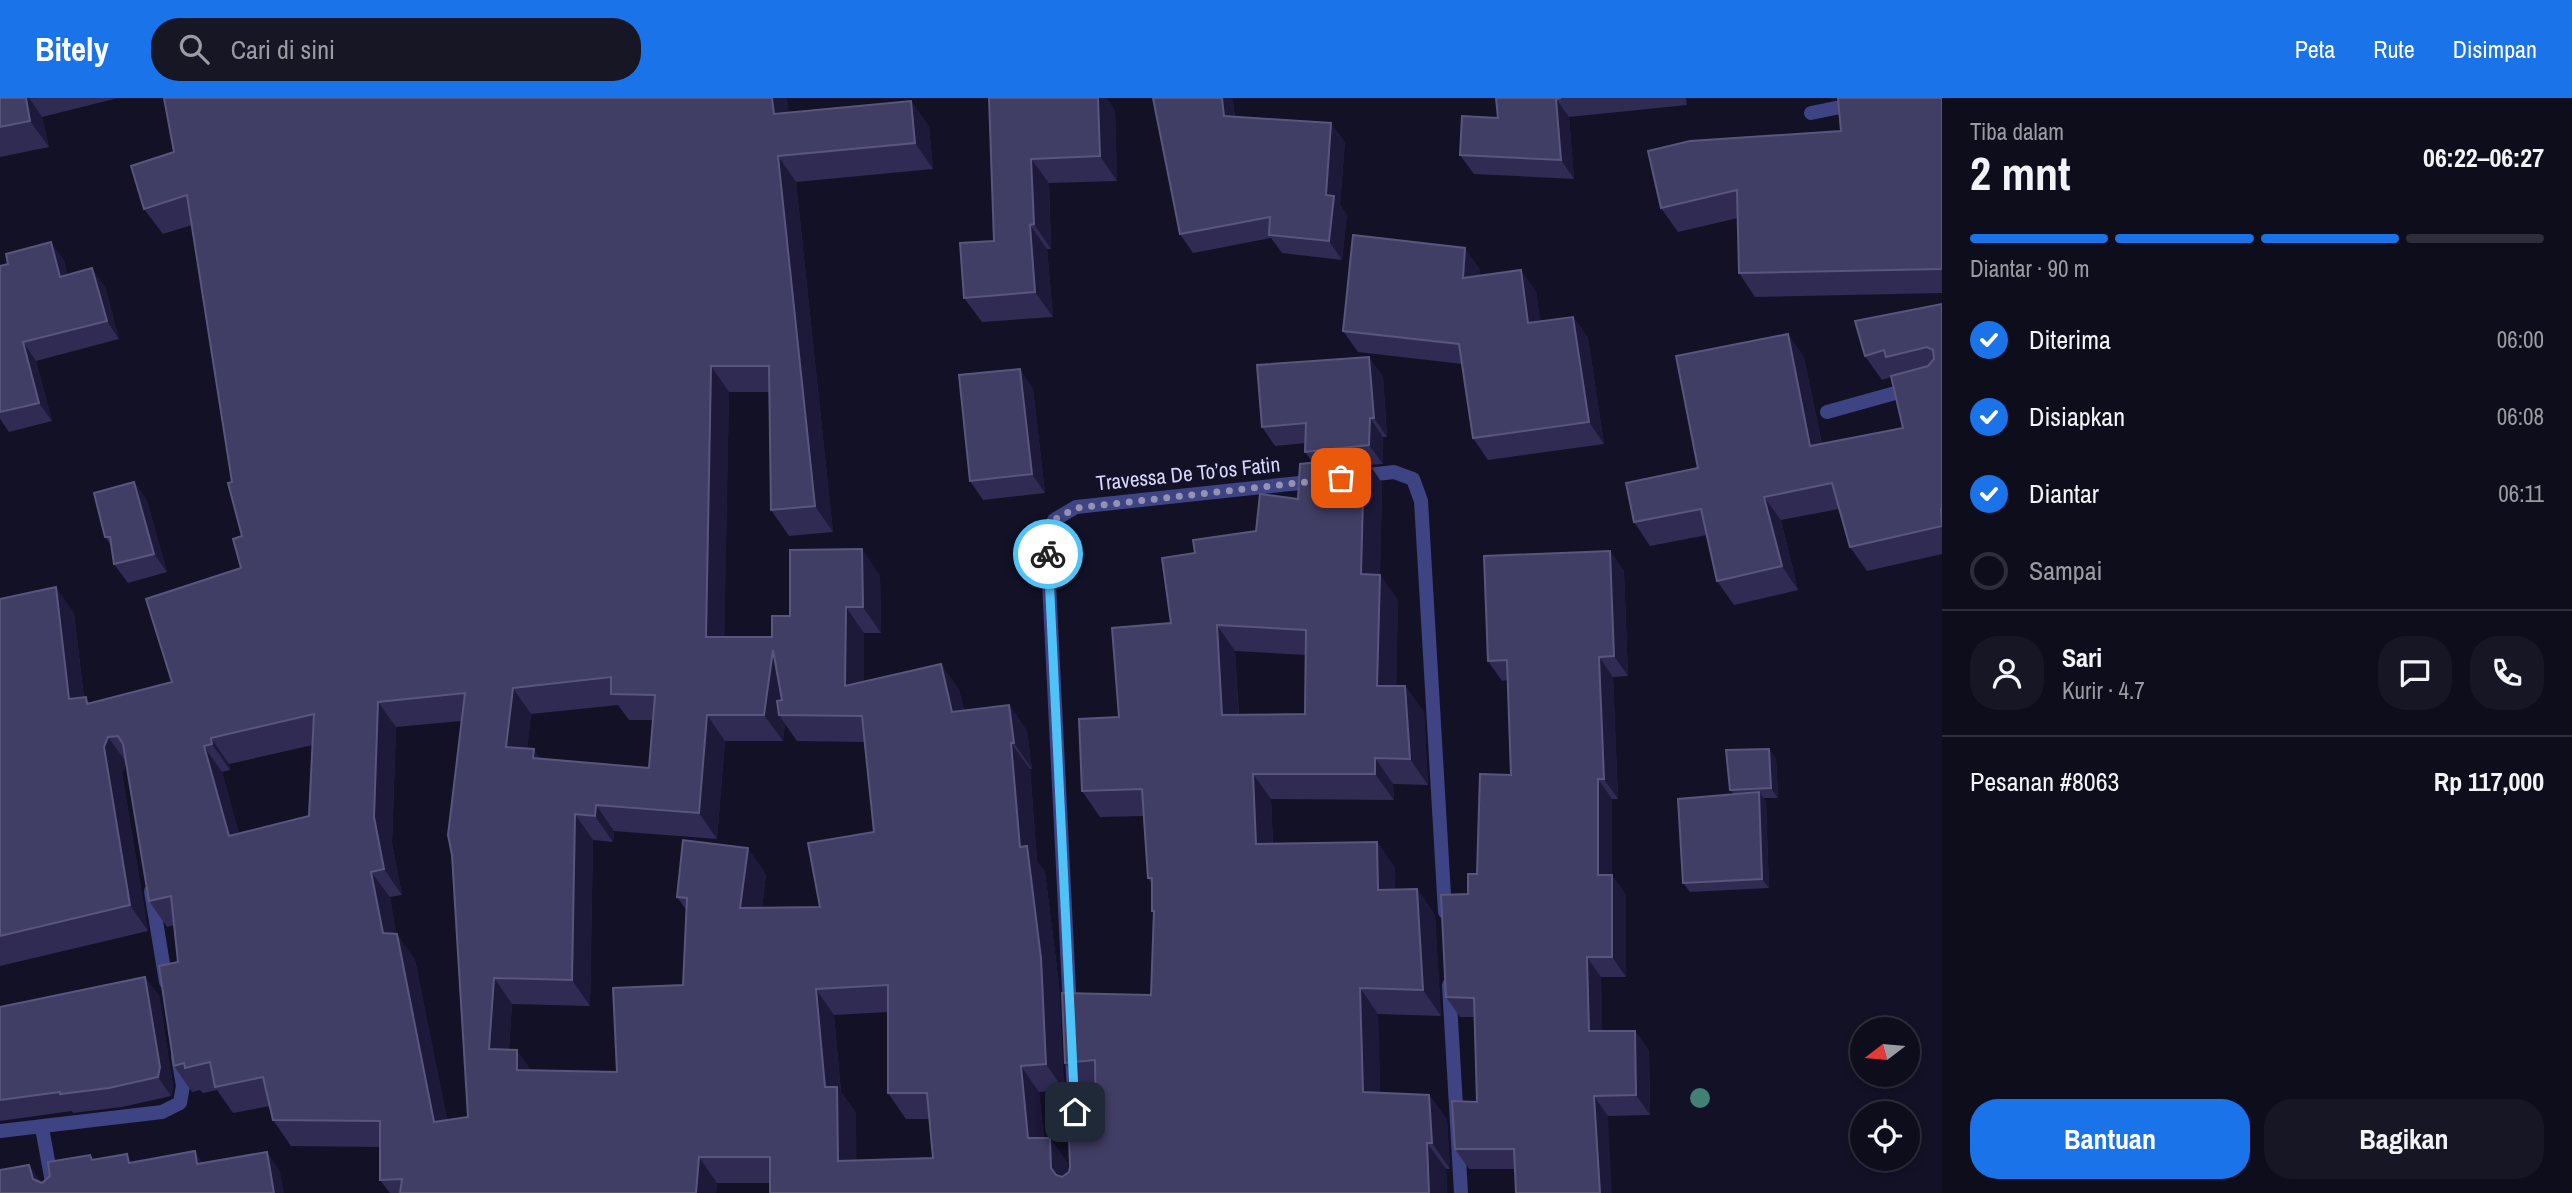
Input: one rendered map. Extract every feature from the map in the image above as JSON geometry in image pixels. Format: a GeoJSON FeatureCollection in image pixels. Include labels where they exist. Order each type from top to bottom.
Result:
{"type":"FeatureCollection","features":[{"type":"Feature","properties":{"kind":"street"},"geometry":{"type":"LineString","coordinates":[[1811,113],[1885,98]]}},
{"type":"Feature","properties":{"kind":"street"},"geometry":{"type":"LineString","coordinates":[[1827,412],[1942,380]]}},
{"type":"Feature","properties":{"kind":"street","name":"Travessa De To’os Fatin"},"geometry":{"type":"LineString","coordinates":[[1077,1165],[1048,542],[1054,520],[1076,508],[1394,472],[1413,479],[1421,501],[1446,930]]}},
{"type":"Feature","properties":{"kind":"street"},"geometry":{"type":"LineString","coordinates":[[150,881],[167,990]]}},
{"type":"Feature","properties":{"kind":"street"},"geometry":{"type":"LineString","coordinates":[[1448,971],[1461,1193]]}},
{"type":"Feature","properties":{"kind":"street"},"geometry":{"type":"LineString","coordinates":[[0,1131],[162,1112],[180,1103],[183,1086],[176,1045]]}},
{"type":"Feature","properties":{"kind":"street"},"geometry":{"type":"LineString","coordinates":[[42,1128],[54,1193]]}},
{"type":"Feature","properties":{"kind":"building"},"geometry":{"type":"Polygon","coordinates":[[[0,98],[26,98],[30,121],[0,127],[0,98]]]}},
{"type":"Feature","properties":{"kind":"building"},"geometry":{"type":"Polygon","coordinates":[[[164,98],[772,98],[774,114],[911,101],[915,143],[778,156],[815,506],[771,510],[769,366],[711,366],[706,637],[772,637],[772,616],[790,616],[790,550],[862,549],[863,607],[846,607],[845,686],[941,664],[952,712],[1009,705],[1020,847],[1027,846],[1041,958],[1046,1064],[1021,1066],[1028,1138],[1050,1138],[1051,1168],[1056,1175],[1062,1177],[1069,1172],[1070,1167],[1069,1137],[1096,1136],[1095,1060],[1065,1063],[1062,993],[1151,995],[1154,911],[1152,878],[1148,878],[1142,789],[1082,791],[1079,719],[1119,717],[1112,628],[1171,623],[1162,558],[1195,553],[1193,540],[1256,531],[1260,494],[1298,499],[1300,464],[1364,457],[1361,574],[1380,575],[1377,686],[1405,686],[1410,759],[1375,758],[1375,774],[1253,774],[1256,844],[1377,842],[1378,890],[1417,889],[1423,990],[1360,988],[1363,1092],[1429,1095],[1432,1143],[1427,1143],[1429,1193],[770,1193],[770,1157],[699,1157],[696,1193],[400,1193],[402,1179],[380,1180],[380,1121],[273,1120],[263,1077],[215,1087],[210,1062],[185,1068],[184,1063],[174,1066],[159,966],[178,962],[171,896],[149,901],[123,744],[118,736],[108,737],[104,747],[130,905],[0,936],[0,599],[56,587],[69,699],[86,697],[87,704],[172,682],[146,599],[241,568],[233,539],[242,536],[228,483],[232,482],[187,195],[144,209],[131,166],[174,152],[164,98]],[[1217,625],[1222,715],[1305,714],[1306,630],[1217,625]],[[773,650],[764,715],[707,715],[699,813],[596,805],[595,816],[575,814],[572,980],[494,978],[489,1049],[517,1050],[517,1070],[617,1072],[613,988],[683,985],[687,898],[677,897],[683,840],[748,848],[740,908],[820,907],[808,843],[874,832],[862,716],[779,715],[777,701],[782,700],[773,650]],[[611,677],[513,688],[506,747],[534,749],[533,758],[649,768],[655,695],[611,694],[611,677]],[[465,693],[378,702],[374,817],[384,869],[371,872],[383,933],[397,934],[434,1122],[468,1117],[452,855],[448,835],[465,693]],[[314,714],[211,738],[212,744],[204,746],[229,836],[309,816],[314,714]],[[888,985],[816,989],[825,1087],[837,1087],[838,1161],[933,1158],[927,1093],[888,1093],[888,985]]]}},
{"type":"Feature","properties":{"kind":"building"},"geometry":{"type":"Polygon","coordinates":[[[989,98],[1098,98],[1100,156],[1031,159],[1034,224],[1030,225],[1035,292],[964,298],[960,243],[994,241],[989,98]]]}},
{"type":"Feature","properties":{"kind":"building"},"geometry":{"type":"Polygon","coordinates":[[[1153,98],[1222,98],[1224,116],[1331,123],[1326,195],[1334,196],[1329,241],[1269,235],[1270,217],[1180,234],[1153,98]]]}},
{"type":"Feature","properties":{"kind":"building"},"geometry":{"type":"Polygon","coordinates":[[[1496,98],[1561,98],[1556,99],[1561,160],[1460,155],[1462,116],[1498,118],[1496,98]]]}},
{"type":"Feature","properties":{"kind":"building"},"geometry":{"type":"Polygon","coordinates":[[[1838,98],[1942,98],[1942,269],[1739,273],[1737,190],[1661,208],[1648,151],[1690,141],[1841,131],[1838,98]]]}},
{"type":"Feature","properties":{"kind":"building"},"geometry":{"type":"Polygon","coordinates":[[[1353,235],[1465,248],[1463,278],[1521,270],[1528,323],[1573,317],[1589,422],[1473,438],[1459,344],[1343,331],[1353,235]]]}},
{"type":"Feature","properties":{"kind":"building"},"geometry":{"type":"Polygon","coordinates":[[[51,242],[60,277],[92,268],[107,321],[23,342],[39,403],[0,412],[0,266],[8,264],[6,254],[51,242]]]}},
{"type":"Feature","properties":{"kind":"building"},"geometry":{"type":"Polygon","coordinates":[[[1942,304],[1942,526],[1850,547],[1832,483],[1764,497],[1782,566],[1717,581],[1701,509],[1634,522],[1626,483],[1698,468],[1676,356],[1788,334],[1810,446],[1903,428],[1891,376],[1928,366],[1934,359],[1933,350],[1927,347],[1886,357],[1884,350],[1865,356],[1855,321],[1942,304]]]}},
{"type":"Feature","properties":{"kind":"building"},"geometry":{"type":"Polygon","coordinates":[[[1369,357],[1374,418],[1370,418],[1369,445],[1305,452],[1306,423],[1262,427],[1257,365],[1369,357]]]}},
{"type":"Feature","properties":{"kind":"building"},"geometry":{"type":"Polygon","coordinates":[[[1020,369],[1032,474],[970,481],[959,375],[1020,369]]]}},
{"type":"Feature","properties":{"kind":"building"},"geometry":{"type":"Polygon","coordinates":[[[134,482],[154,554],[114,564],[110,537],[105,537],[94,493],[134,482]]]}},
{"type":"Feature","properties":{"kind":"building"},"geometry":{"type":"Polygon","coordinates":[[[1610,551],[1614,656],[1599,657],[1604,779],[1598,779],[1598,875],[1612,875],[1612,957],[1587,957],[1589,1031],[1635,1031],[1636,1095],[1594,1096],[1600,1193],[1516,1193],[1514,1149],[1455,1149],[1452,1101],[1477,1102],[1474,998],[1446,997],[1441,895],[1468,894],[1468,874],[1477,874],[1480,774],[1511,775],[1507,660],[1488,661],[1484,556],[1610,551]]]}},
{"type":"Feature","properties":{"kind":"building"},"geometry":{"type":"Polygon","coordinates":[[[1769,749],[1771,788],[1730,790],[1726,750],[1769,749]]]}},
{"type":"Feature","properties":{"kind":"building"},"geometry":{"type":"Polygon","coordinates":[[[1759,792],[1762,879],[1683,883],[1678,799],[1759,792]]]}},
{"type":"Feature","properties":{"kind":"building"},"geometry":{"type":"Polygon","coordinates":[[[145,977],[160,1067],[158,1077],[109,1088],[0,1100],[0,1007],[145,977]]]}},
{"type":"Feature","properties":{"kind":"building"},"geometry":{"type":"Polygon","coordinates":[[[195,1151],[197,1164],[267,1152],[274,1193],[0,1193],[0,1170],[29,1165],[33,1179],[42,1183],[50,1176],[48,1162],[90,1155],[92,1160],[127,1154],[129,1163],[195,1151]]]}},
{"type":"Feature","properties":{"kind":"way so far"},"geometry":{"type":"LineString","coordinates":[[1048,554],[1054,520],[1076,508],[1341,478]]}},
{"type":"Feature","properties":{"kind":"route"},"geometry":{"type":"LineString","coordinates":[[1048,554],[1075,1112]]}}]}
